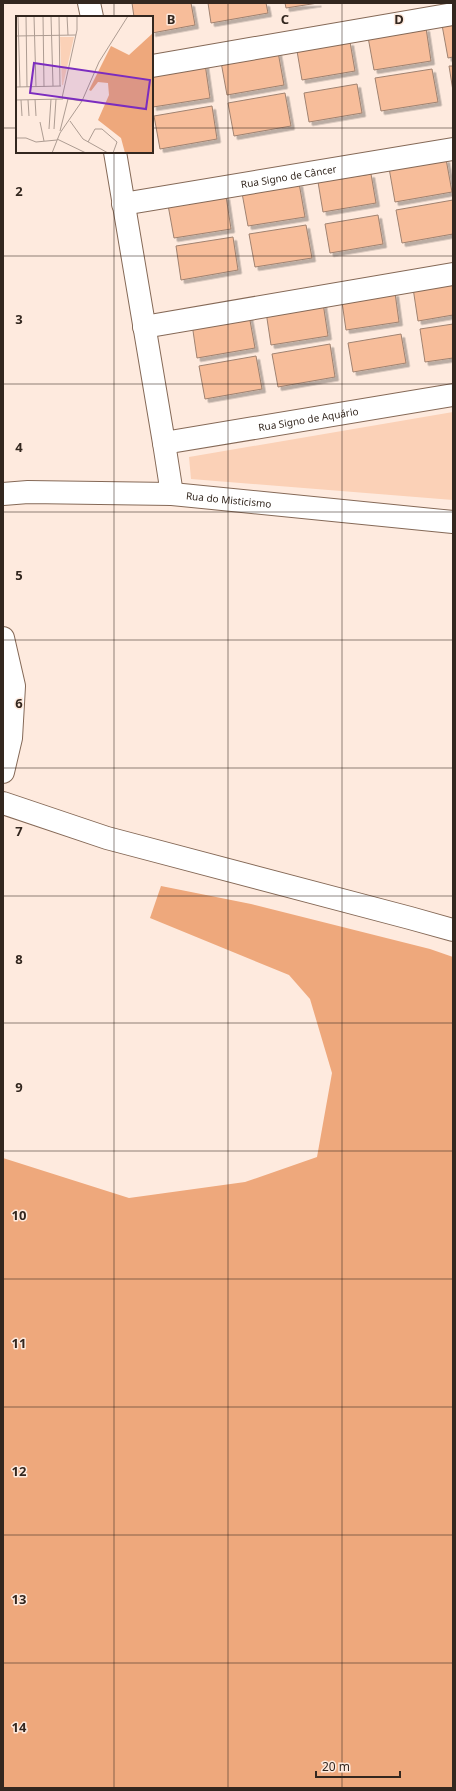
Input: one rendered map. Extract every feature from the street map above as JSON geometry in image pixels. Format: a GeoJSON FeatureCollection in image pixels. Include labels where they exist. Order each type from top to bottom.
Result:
{"type":"FeatureCollection","features":[{"type":"Feature","properties":{"kind":"street"},"geometry":{"type":"LineString","coordinates":[[89,3],[92,16]]}},
{"type":"Feature","properties":{"kind":"street"},"geometry":{"type":"LineString","coordinates":[[153,66],[453,14]]}},
{"type":"Feature","properties":{"kind":"street","name":"Rua Signo de Câncer"},"geometry":{"type":"LineString","coordinates":[[124,204],[453,149]]}},
{"type":"Feature","properties":{"kind":"street"},"geometry":{"type":"LineString","coordinates":[[115,153],[172,494]]}},
{"type":"Feature","properties":{"kind":"street"},"geometry":{"type":"LineString","coordinates":[[144,327],[453,274]]}},
{"type":"Feature","properties":{"kind":"street","name":"Rua Signo de Aquário"},"geometry":{"type":"LineString","coordinates":[[164,443],[453,395]]}},
{"type":"Feature","properties":{"kind":"street","name":"Rua do Misticismo"},"geometry":{"type":"LineString","coordinates":[[3,494],[28,492],[172,494],[453,522]]}},
{"type":"Feature","properties":{"kind":"street"},"geometry":{"type":"LineString","coordinates":[[3,638],[14,686],[11,738],[3,772]]}},
{"type":"Feature","properties":{"kind":"street"},"geometry":{"type":"LineString","coordinates":[[3,803],[106,838],[453,930]]}},
{"type":"Feature","properties":{"kind":"shaded area"},"geometry":{"type":"Polygon","coordinates":[[[453,412],[453,500],[191,479],[189,457],[453,412]]]}},
{"type":"Feature","properties":{"kind":"shaded area"},"geometry":{"type":"Polygon","coordinates":[[[161,886],[251,904],[430,949],[453,957],[453,1788],[3,1788],[3,1158],[129,1198],[245,1182],[317,1157],[332,1073],[310,999],[289,975],[150,918],[161,886]]]}},
{"type":"Feature","properties":{"kind":"building"},"geometry":{"type":"Polygon","coordinates":[[[132,3],[191,3],[195,25],[153,33],[153,16],[134,16],[132,3]]]}},
{"type":"Feature","properties":{"kind":"building"},"geometry":{"type":"Polygon","coordinates":[[[208,3],[266,3],[268,13],[211,23],[208,3]]]}},
{"type":"Feature","properties":{"kind":"building"},"geometry":{"type":"Polygon","coordinates":[[[285,3],[318,3],[286,8],[285,3]]]}},
{"type":"Feature","properties":{"kind":"building"},"geometry":{"type":"Polygon","coordinates":[[[453,23],[453,57],[448,58],[442,25],[453,23]]]}},
{"type":"Feature","properties":{"kind":"building"},"geometry":{"type":"Polygon","coordinates":[[[426,28],[431,61],[374,70],[368,37],[426,28]]]}},
{"type":"Feature","properties":{"kind":"building"},"geometry":{"type":"Polygon","coordinates":[[[350,42],[355,71],[302,80],[297,51],[350,42]]]}},
{"type":"Feature","properties":{"kind":"building"},"geometry":{"type":"Polygon","coordinates":[[[278,52],[284,85],[227,95],[221,62],[278,52]]]}},
{"type":"Feature","properties":{"kind":"building"},"geometry":{"type":"Polygon","coordinates":[[[205,64],[210,98],[153,107],[153,73],[205,64]]]}},
{"type":"Feature","properties":{"kind":"building"},"geometry":{"type":"Polygon","coordinates":[[[449,66],[453,66],[453,91],[449,66]]]}},
{"type":"Feature","properties":{"kind":"building"},"geometry":{"type":"Polygon","coordinates":[[[432,69],[438,102],[381,111],[375,78],[432,69]]]}},
{"type":"Feature","properties":{"kind":"building"},"geometry":{"type":"Polygon","coordinates":[[[357,84],[362,113],[309,122],[304,93],[357,84]]]}},
{"type":"Feature","properties":{"kind":"building"},"geometry":{"type":"Polygon","coordinates":[[[285,93],[291,126],[234,136],[228,103],[285,93]]]}},
{"type":"Feature","properties":{"kind":"building"},"geometry":{"type":"Polygon","coordinates":[[[212,106],[217,139],[160,149],[154,116],[212,106]]]}},
{"type":"Feature","properties":{"kind":"building"},"geometry":{"type":"Polygon","coordinates":[[[446,159],[452,192],[395,202],[389,168],[446,159]]]}},
{"type":"Feature","properties":{"kind":"building"},"geometry":{"type":"Polygon","coordinates":[[[371,174],[376,203],[323,212],[318,182],[371,174]]]}},
{"type":"Feature","properties":{"kind":"building"},"geometry":{"type":"Polygon","coordinates":[[[299,183],[305,217],[248,226],[242,193],[299,183]]]}},
{"type":"Feature","properties":{"kind":"building"},"geometry":{"type":"Polygon","coordinates":[[[226,196],[231,229],[174,238],[168,205],[226,196]]]}},
{"type":"Feature","properties":{"kind":"building"},"geometry":{"type":"Polygon","coordinates":[[[453,200],[453,234],[402,243],[396,210],[453,200]]]}},
{"type":"Feature","properties":{"kind":"building"},"geometry":{"type":"Polygon","coordinates":[[[378,215],[383,244],[330,253],[325,224],[378,215]]]}},
{"type":"Feature","properties":{"kind":"building"},"geometry":{"type":"Polygon","coordinates":[[[306,225],[312,258],[255,267],[249,234],[306,225]]]}},
{"type":"Feature","properties":{"kind":"building"},"geometry":{"type":"Polygon","coordinates":[[[233,237],[238,270],[181,280],[176,246],[233,237]]]}},
{"type":"Feature","properties":{"kind":"building"},"geometry":{"type":"Polygon","coordinates":[[[453,281],[453,315],[418,321],[413,288],[453,281]]]}},
{"type":"Feature","properties":{"kind":"building"},"geometry":{"type":"Polygon","coordinates":[[[395,293],[399,322],[346,330],[342,302],[395,293]]]}},
{"type":"Feature","properties":{"kind":"building"},"geometry":{"type":"Polygon","coordinates":[[[323,303],[328,336],[271,345],[266,312],[323,303]]]}},
{"type":"Feature","properties":{"kind":"building"},"geometry":{"type":"Polygon","coordinates":[[[249,315],[255,348],[197,358],[192,324],[249,315]]]}},
{"type":"Feature","properties":{"kind":"building"},"geometry":{"type":"Polygon","coordinates":[[[453,324],[453,358],[425,362],[420,329],[453,324]]]}},
{"type":"Feature","properties":{"kind":"building"},"geometry":{"type":"Polygon","coordinates":[[[401,334],[406,363],[353,372],[348,343],[401,334]]]}},
{"type":"Feature","properties":{"kind":"building"},"geometry":{"type":"Polygon","coordinates":[[[330,344],[335,377],[278,387],[272,354],[330,344]]]}},
{"type":"Feature","properties":{"kind":"building"},"geometry":{"type":"Polygon","coordinates":[[[256,356],[262,389],[205,399],[199,366],[256,356]]]}}]}
